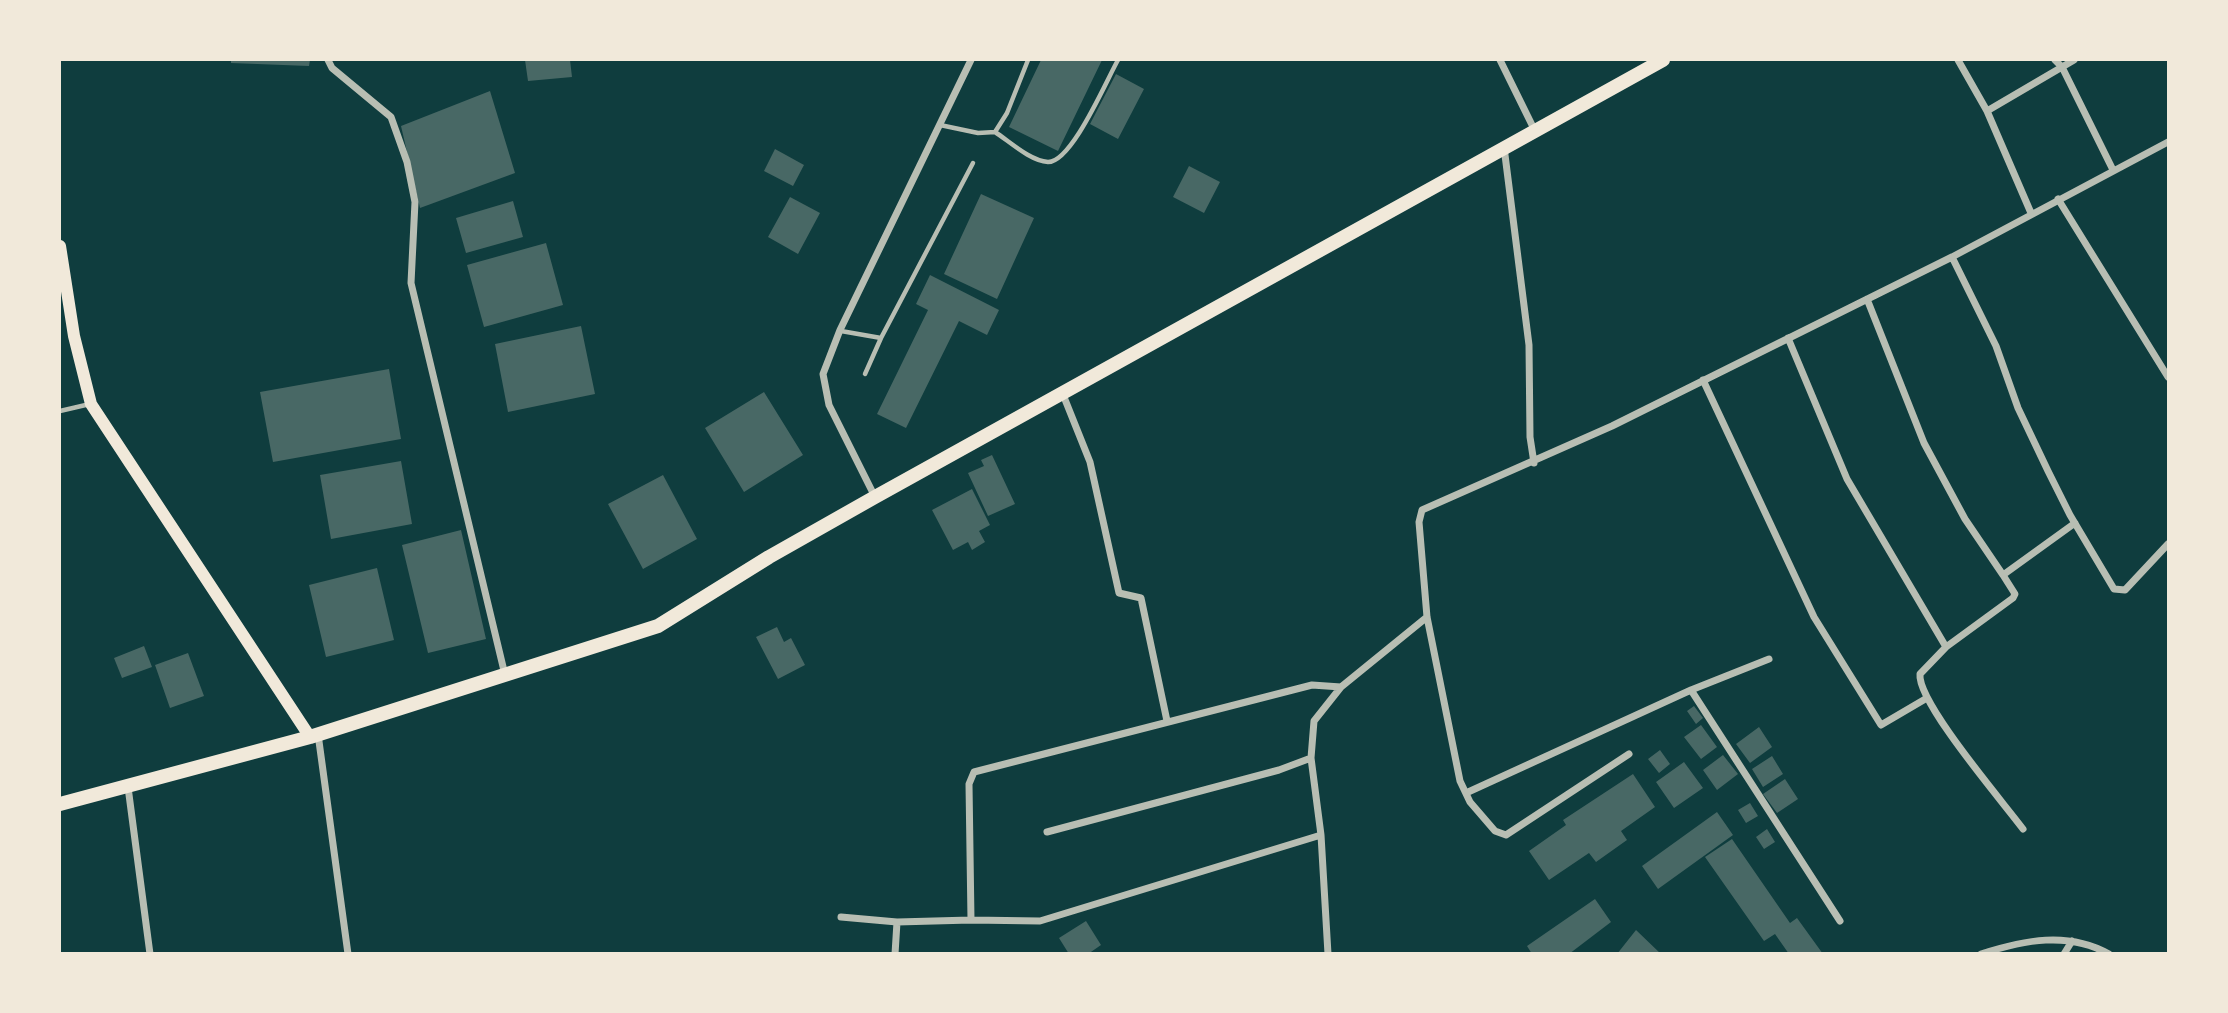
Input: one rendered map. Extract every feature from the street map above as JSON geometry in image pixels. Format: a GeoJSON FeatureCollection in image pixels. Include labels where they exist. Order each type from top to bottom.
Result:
{"type":"FeatureCollection","features":[{"type":"Feature","properties":{"kind":"highway"},"geometry":{"type":"LineString","coordinates":[[60,804],[314,735],[658,626],[768,557],[874,497],[1504,145],[1663,60]]}},
{"type":"Feature","properties":{"kind":"main road"},"geometry":{"type":"LineString","coordinates":[[60,246],[74,336],[91,404],[314,735]]}},
{"type":"Feature","properties":{"kind":"street"},"geometry":{"type":"LineString","coordinates":[[328,60],[332,68],[391,117],[407,162],[415,202],[411,283],[505,676]]}},
{"type":"Feature","properties":{"kind":"street"},"geometry":{"type":"LineString","coordinates":[[874,497],[830,405],[823,374],[840,331],[971,60]]}},
{"type":"Feature","properties":{"kind":"street"},"geometry":{"type":"LineString","coordinates":[[1500,60],[1534,129]]}},
{"type":"Feature","properties":{"kind":"street"},"geometry":{"type":"LineString","coordinates":[[1958,60],[1987,111],[2031,213]]}},
{"type":"Feature","properties":{"kind":"street"},"geometry":{"type":"LineString","coordinates":[[2055,60],[2062,66],[2113,170]]}},
{"type":"Feature","properties":{"kind":"street"},"geometry":{"type":"LineString","coordinates":[[1987,111],[2074,60]]}},
{"type":"Feature","properties":{"kind":"street"},"geometry":{"type":"LineString","coordinates":[[1629,754],[1504,835],[1495,831],[1466,793],[1453,752],[1427,617],[1419,522],[1422,510],[1463,490],[1534,463],[1703,380],[1952,257],[2168,142]]}},
{"type":"Feature","properties":{"kind":"street"},"geometry":{"type":"LineString","coordinates":[[1504,145],[1529,345],[1530,437],[1534,463]]}},
{"type":"Feature","properties":{"kind":"street"},"geometry":{"type":"LineString","coordinates":[[2058,199],[2168,377]]}},
{"type":"Feature","properties":{"kind":"street"},"geometry":{"type":"LineString","coordinates":[[1952,257],[1996,346],[2018,408],[2075,523],[2115,589],[2120,591],[2168,544]]}},
{"type":"Feature","properties":{"kind":"street"},"geometry":{"type":"LineString","coordinates":[[1867,299],[1924,443],[1965,519],[2015,594],[2014,598],[1946,647],[1920,674],[1920,685],[2023,829]]}},
{"type":"Feature","properties":{"kind":"street"},"geometry":{"type":"LineString","coordinates":[[1788,338],[1847,479],[1946,647]]}},
{"type":"Feature","properties":{"kind":"street"},"geometry":{"type":"LineString","coordinates":[[1703,380],[1814,617],[1881,726],[1927,698]]}},
{"type":"Feature","properties":{"kind":"street"},"geometry":{"type":"LineString","coordinates":[[1062,392],[1090,462],[1119,593],[1141,598],[1167,721]]}},
{"type":"Feature","properties":{"kind":"street"},"geometry":{"type":"LineString","coordinates":[[2003,575],[2075,523]]}},
{"type":"Feature","properties":{"kind":"street"},"geometry":{"type":"LineString","coordinates":[[1328,954],[1321,835],[1311,758],[1314,721],[1342,687],[1427,617]]}},
{"type":"Feature","properties":{"kind":"street"},"geometry":{"type":"LineString","coordinates":[[1466,793],[1691,690],[1769,659]]}},
{"type":"Feature","properties":{"kind":"street"},"geometry":{"type":"LineString","coordinates":[[971,920],[969,784],[974,772],[1312,685],[1342,687]]}},
{"type":"Feature","properties":{"kind":"street"},"geometry":{"type":"LineString","coordinates":[[1691,690],[1840,921]]}},
{"type":"Feature","properties":{"kind":"street"},"geometry":{"type":"LineString","coordinates":[[314,735],[348,954]]}},
{"type":"Feature","properties":{"kind":"street"},"geometry":{"type":"LineString","coordinates":[[1046,832],[1279,770],[1311,758]]}},
{"type":"Feature","properties":{"kind":"street"},"geometry":{"type":"LineString","coordinates":[[128,787],[150,954]]}},
{"type":"Feature","properties":{"kind":"street"},"geometry":{"type":"LineString","coordinates":[[841,917],[897,922],[1041,922],[1321,835]]}},
{"type":"Feature","properties":{"kind":"street"},"geometry":{"type":"LineString","coordinates":[[895,954],[897,922]]}},
{"type":"Feature","properties":{"kind":"street"},"geometry":{"type":"LineString","coordinates":[[1981,954],[2038,939],[2072,941],[2109,954]]}},
{"type":"Feature","properties":{"kind":"street"},"geometry":{"type":"LineString","coordinates":[[2064,954],[2072,941]]}},
{"type":"Feature","properties":{"kind":"lane"},"geometry":{"type":"LineString","coordinates":[[995,132],[1007,113],[1028,60]]}},
{"type":"Feature","properties":{"kind":"lane"},"geometry":{"type":"LineString","coordinates":[[939,125],[978,133],[995,132],[1037,159],[1049,162],[1058,159],[1078,133],[1118,60]]}},
{"type":"Feature","properties":{"kind":"lane"},"geometry":{"type":"LineString","coordinates":[[865,374],[881,338],[973,163]]}},
{"type":"Feature","properties":{"kind":"lane"},"geometry":{"type":"LineString","coordinates":[[840,331],[881,338]]}},
{"type":"Feature","properties":{"kind":"lane"},"geometry":{"type":"LineString","coordinates":[[60,411],[91,404]]}},
{"type":"Feature","properties":{"kind":"building"},"geometry":{"type":"Polygon","coordinates":[[[231,60],[310,60],[309,66],[231,63],[231,60]]]}},
{"type":"Feature","properties":{"kind":"building"},"geometry":{"type":"Polygon","coordinates":[[[525,60],[570,60],[572,77],[528,81],[525,60]]]}},
{"type":"Feature","properties":{"kind":"building"},"geometry":{"type":"Polygon","coordinates":[[[1041,60],[1102,60],[1058,151],[1009,127],[1041,60]]]}},
{"type":"Feature","properties":{"kind":"building"},"geometry":{"type":"Polygon","coordinates":[[[1116,74],[1144,89],[1118,139],[1090,124],[1116,74]]]}},
{"type":"Feature","properties":{"kind":"building"},"geometry":{"type":"Polygon","coordinates":[[[490,91],[515,173],[420,208],[401,126],[490,91]]]}},
{"type":"Feature","properties":{"kind":"building"},"geometry":{"type":"Polygon","coordinates":[[[775,149],[804,165],[793,186],[764,171],[775,149]]]}},
{"type":"Feature","properties":{"kind":"building"},"geometry":{"type":"Polygon","coordinates":[[[1189,166],[1220,182],[1204,213],[1173,197],[1189,166]]]}},
{"type":"Feature","properties":{"kind":"building"},"geometry":{"type":"Polygon","coordinates":[[[981,194],[1034,218],[997,299],[944,274],[981,194]]]}},
{"type":"Feature","properties":{"kind":"building"},"geometry":{"type":"Polygon","coordinates":[[[790,197],[820,213],[798,254],[768,237],[790,197]]]}},
{"type":"Feature","properties":{"kind":"building"},"geometry":{"type":"Polygon","coordinates":[[[513,201],[523,237],[466,253],[456,218],[513,201]]]}},
{"type":"Feature","properties":{"kind":"building"},"geometry":{"type":"Polygon","coordinates":[[[546,243],[563,305],[484,327],[467,265],[546,243]]]}},
{"type":"Feature","properties":{"kind":"building"},"geometry":{"type":"Polygon","coordinates":[[[930,275],[999,310],[987,335],[959,321],[906,428],[877,414],[928,310],[916,304],[930,275]]]}},
{"type":"Feature","properties":{"kind":"building"},"geometry":{"type":"Polygon","coordinates":[[[581,326],[595,394],[508,412],[495,344],[581,326]]]}},
{"type":"Feature","properties":{"kind":"building"},"geometry":{"type":"Polygon","coordinates":[[[389,369],[401,439],[273,462],[260,392],[389,369]]]}},
{"type":"Feature","properties":{"kind":"building"},"geometry":{"type":"Polygon","coordinates":[[[764,392],[803,455],[744,492],[705,428],[764,392]]]}},
{"type":"Feature","properties":{"kind":"building"},"geometry":{"type":"Polygon","coordinates":[[[992,455],[1015,504],[988,516],[968,473],[984,466],[981,460],[992,455]]]}},
{"type":"Feature","properties":{"kind":"building"},"geometry":{"type":"Polygon","coordinates":[[[401,461],[412,524],[331,539],[320,475],[401,461]]]}},
{"type":"Feature","properties":{"kind":"building"},"geometry":{"type":"Polygon","coordinates":[[[663,475],[697,539],[643,569],[608,504],[663,475]]]}},
{"type":"Feature","properties":{"kind":"building"},"geometry":{"type":"Polygon","coordinates":[[[972,489],[990,525],[979,531],[985,542],[972,550],[968,542],[953,550],[932,510],[972,489]]]}},
{"type":"Feature","properties":{"kind":"building"},"geometry":{"type":"Polygon","coordinates":[[[461,530],[486,639],[428,653],[402,545],[461,530]]]}},
{"type":"Feature","properties":{"kind":"building"},"geometry":{"type":"Polygon","coordinates":[[[377,568],[394,640],[326,657],[309,585],[377,568]]]}},
{"type":"Feature","properties":{"kind":"building"},"geometry":{"type":"Polygon","coordinates":[[[777,627],[784,642],[791,638],[805,665],[778,679],[756,637],[777,627]]]}},
{"type":"Feature","properties":{"kind":"building"},"geometry":{"type":"Polygon","coordinates":[[[144,646],[152,667],[122,678],[114,658],[144,646]]]}},
{"type":"Feature","properties":{"kind":"building"},"geometry":{"type":"Polygon","coordinates":[[[188,653],[204,696],[170,708],[155,665],[188,653]]]}},
{"type":"Feature","properties":{"kind":"building"},"geometry":{"type":"Polygon","coordinates":[[[1694,706],[1703,718],[1696,724],[1687,711],[1694,706]]]}},
{"type":"Feature","properties":{"kind":"building"},"geometry":{"type":"Polygon","coordinates":[[[1701,725],[1717,747],[1701,759],[1684,737],[1701,725]]]}},
{"type":"Feature","properties":{"kind":"building"},"geometry":{"type":"Polygon","coordinates":[[[1759,727],[1772,747],[1750,763],[1736,744],[1759,727]]]}},
{"type":"Feature","properties":{"kind":"building"},"geometry":{"type":"Polygon","coordinates":[[[1660,750],[1670,764],[1659,773],[1648,759],[1660,750]]]}},
{"type":"Feature","properties":{"kind":"building"},"geometry":{"type":"Polygon","coordinates":[[[1723,755],[1738,774],[1717,790],[1703,770],[1723,755]]]}},
{"type":"Feature","properties":{"kind":"building"},"geometry":{"type":"Polygon","coordinates":[[[1772,756],[1783,774],[1763,787],[1752,769],[1772,756]]]}},
{"type":"Feature","properties":{"kind":"building"},"geometry":{"type":"Polygon","coordinates":[[[1684,762],[1703,788],[1674,808],[1656,782],[1684,762]]]}},
{"type":"Feature","properties":{"kind":"building"},"geometry":{"type":"Polygon","coordinates":[[[1633,774],[1655,807],[1621,831],[1627,840],[1596,862],[1589,853],[1549,880],[1529,851],[1566,825],[1563,820],[1633,774]]]}},
{"type":"Feature","properties":{"kind":"building"},"geometry":{"type":"Polygon","coordinates":[[[1785,779],[1798,799],[1777,813],[1763,794],[1785,779]]]}},
{"type":"Feature","properties":{"kind":"building"},"geometry":{"type":"Polygon","coordinates":[[[1750,803],[1758,816],[1746,823],[1738,810],[1750,803]]]}},
{"type":"Feature","properties":{"kind":"building"},"geometry":{"type":"Polygon","coordinates":[[[1717,812],[1733,835],[1658,889],[1642,866],[1717,812]]]}},
{"type":"Feature","properties":{"kind":"building"},"geometry":{"type":"Polygon","coordinates":[[[1767,829],[1775,842],[1764,849],[1756,837],[1767,829]]]}},
{"type":"Feature","properties":{"kind":"building"},"geometry":{"type":"Polygon","coordinates":[[[1732,839],[1790,923],[1797,918],[1823,954],[1789,954],[1775,934],[1764,941],[1705,857],[1732,839]]]}},
{"type":"Feature","properties":{"kind":"building"},"geometry":{"type":"Polygon","coordinates":[[[1595,899],[1611,922],[1569,954],[1532,954],[1527,946],[1595,899]]]}},
{"type":"Feature","properties":{"kind":"building"},"geometry":{"type":"Polygon","coordinates":[[[1086,921],[1101,945],[1088,954],[1069,954],[1059,938],[1086,921]]]}},
{"type":"Feature","properties":{"kind":"building"},"geometry":{"type":"Polygon","coordinates":[[[1636,930],[1661,954],[1617,954],[1636,930]]]}}]}
